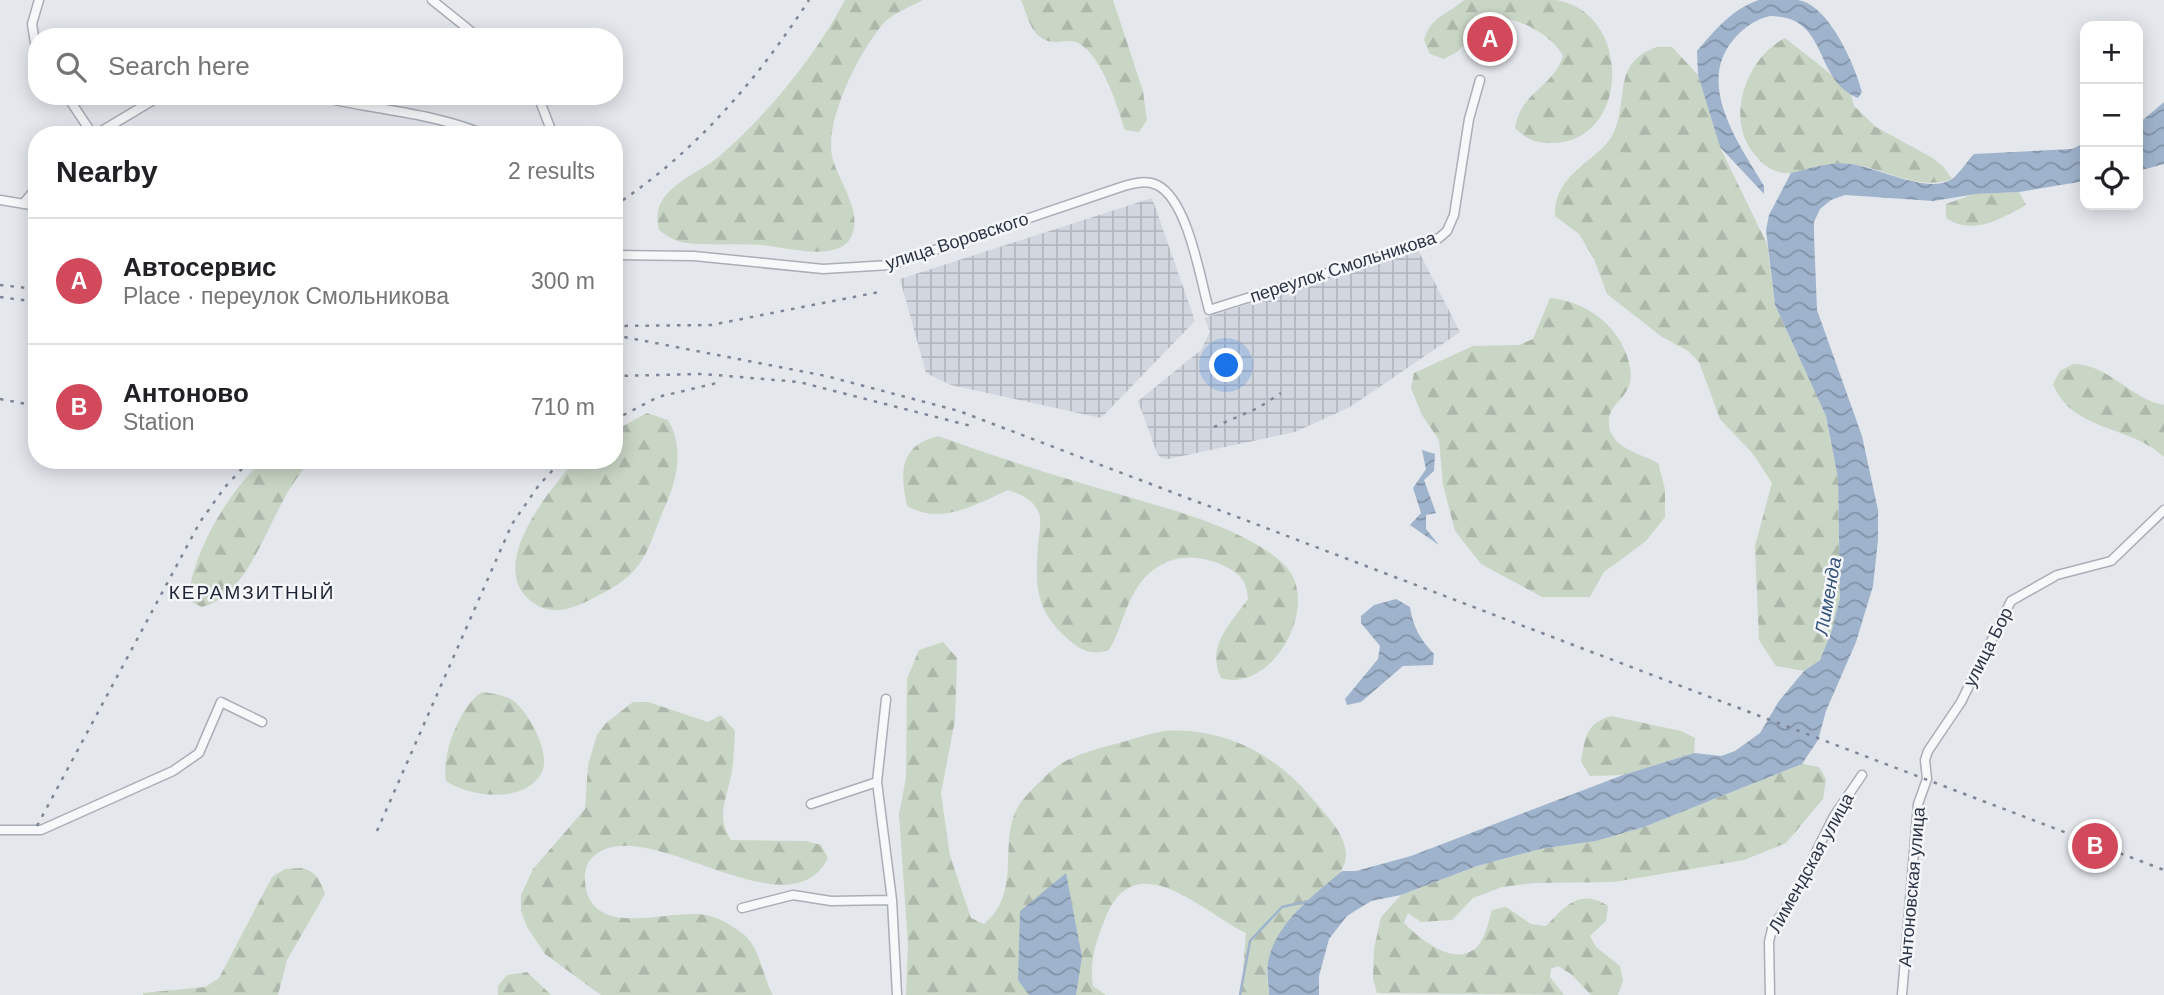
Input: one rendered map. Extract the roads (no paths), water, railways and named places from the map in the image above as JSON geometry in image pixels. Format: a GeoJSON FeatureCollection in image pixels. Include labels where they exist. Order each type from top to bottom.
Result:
{"type":"FeatureCollection","features":[{"type":"Feature","properties":{"kind":"street"},"geometry":{"type":"LineString","coordinates":[[33,28],[38,0]]}},
{"type":"Feature","properties":{"kind":"street"},"geometry":{"type":"LineString","coordinates":[[432,0],[467,28]]}},
{"type":"Feature","properties":{"kind":"street","name":"переулок Смольникова"},"geometry":{"type":"LineString","coordinates":[[1209,310],[1439,238],[1447,232],[1454,215],[1469,119],[1480,80]]}},
{"type":"Feature","properties":{"kind":"street"},"geometry":{"type":"LineString","coordinates":[[72,105],[88,126]]}},
{"type":"Feature","properties":{"kind":"street"},"geometry":{"type":"LineString","coordinates":[[109,126],[145,105]]}},
{"type":"Feature","properties":{"kind":"street"},"geometry":{"type":"LineString","coordinates":[[360,105],[439,117],[462,126]]}},
{"type":"Feature","properties":{"kind":"street"},"geometry":{"type":"LineString","coordinates":[[541,105],[550,126]]}},
{"type":"Feature","properties":{"kind":"street","name":"улица Воровского"},"geometry":{"type":"LineString","coordinates":[[623,255],[694,256],[823,269],[890,265],[1124,186],[1150,183],[1166,191],[1178,206],[1209,310]]}},
{"type":"Feature","properties":{"kind":"street"},"geometry":{"type":"LineString","coordinates":[[23,204],[28,198]]}},
{"type":"Feature","properties":{"kind":"street"},"geometry":{"type":"LineString","coordinates":[[0,200],[28,205]]}},
{"type":"Feature","properties":{"kind":"street","name":"улица Бор"},"geometry":{"type":"LineString","coordinates":[[1927,779],[1925,760],[1928,751],[1965,694],[2011,601],[2057,575],[2111,561],[2164,510]]}},
{"type":"Feature","properties":{"kind":"street"},"geometry":{"type":"LineString","coordinates":[[886,699],[877,782],[892,900],[897,995]]}},
{"type":"Feature","properties":{"kind":"street"},"geometry":{"type":"LineString","coordinates":[[0,830],[41,830],[173,771],[199,753],[220,702],[262,722]]}},
{"type":"Feature","properties":{"kind":"street","name":"Лимендская улица"},"geometry":{"type":"LineString","coordinates":[[1770,995],[1772,929],[1797,890],[1833,816],[1862,775]]}},
{"type":"Feature","properties":{"kind":"street","name":"Антоновская улица"},"geometry":{"type":"LineString","coordinates":[[1902,995],[1905,927],[1918,804],[1927,779]]}},
{"type":"Feature","properties":{"kind":"street"},"geometry":{"type":"LineString","coordinates":[[811,804],[846,790],[877,782]]}},
{"type":"Feature","properties":{"kind":"street"},"geometry":{"type":"LineString","coordinates":[[742,908],[793,895],[831,901],[892,900]]}},
{"type":"Feature","properties":{"kind":"water"},"geometry":{"type":"Polygon","coordinates":[[[1759,0],[1798,0],[1809,4],[1820,13],[1847,52],[1862,92],[1858,98],[1843,89],[1833,77],[1812,37],[1803,26],[1789,19],[1765,17],[1750,24],[1734,39],[1723,57],[1719,75],[1720,94],[1733,133],[1764,186],[1764,194],[1720,147],[1698,75],[1697,51],[1732,15],[1759,0]]]}},
{"type":"Feature","properties":{"kind":"water"},"geometry":{"type":"Polygon","coordinates":[[[2164,102],[2164,164],[2143,170],[2143,147],[2143,120],[2164,102]]]}},
{"type":"Feature","properties":{"kind":"water"},"geometry":{"type":"Polygon","coordinates":[[[2080,145],[2080,182],[2019,192],[1976,194],[1933,201],[1845,195],[1831,200],[1820,209],[1814,222],[1817,310],[1862,436],[1878,510],[1878,540],[1873,586],[1856,642],[1826,711],[1818,740],[1802,764],[1644,827],[1596,841],[1540,849],[1477,866],[1401,895],[1371,901],[1347,916],[1329,939],[1319,976],[1319,995],[1269,995],[1268,962],[1279,934],[1308,900],[1342,871],[1356,871],[1411,856],[1623,775],[1694,753],[1721,756],[1735,751],[1760,733],[1779,701],[1804,671],[1820,660],[1832,630],[1840,598],[1838,478],[1826,416],[1775,305],[1766,230],[1769,215],[1791,173],[1843,163],[1916,182],[1942,183],[1952,179],[1974,154],[2072,149],[2080,145]]]}},
{"type":"Feature","properties":{"kind":"water"},"geometry":{"type":"Polygon","coordinates":[[[1422,450],[1435,454],[1434,471],[1424,480],[1436,513],[1426,515],[1426,529],[1439,545],[1410,525],[1421,513],[1413,488],[1426,469],[1422,450]]]}},
{"type":"Feature","properties":{"kind":"water"},"geometry":{"type":"Polygon","coordinates":[[[1396,599],[1410,607],[1418,632],[1434,654],[1433,665],[1403,666],[1361,702],[1347,705],[1345,699],[1378,659],[1380,646],[1361,623],[1361,616],[1374,605],[1396,599]]]}},
{"type":"Feature","properties":{"kind":"water"},"geometry":{"type":"Polygon","coordinates":[[[1066,873],[1082,957],[1076,995],[1029,995],[1018,980],[1020,911],[1066,873]]]}},
{"type":"Feature","properties":{"kind":"waterway"},"geometry":{"type":"LineString","coordinates":[[1240,995],[1250,941],[1282,907],[1309,901]]}},
{"type":"Feature","properties":{"kind":"railway"},"geometry":{"type":"LineString","coordinates":[[623,200],[698,139],[746,86],[809,0]]}},
{"type":"Feature","properties":{"kind":"railway"},"geometry":{"type":"LineString","coordinates":[[0,285],[28,288]]}},
{"type":"Feature","properties":{"kind":"railway"},"geometry":{"type":"LineString","coordinates":[[623,326],[711,325],[879,292]]}},
{"type":"Feature","properties":{"kind":"railway"},"geometry":{"type":"LineString","coordinates":[[0,297],[28,301]]}},
{"type":"Feature","properties":{"kind":"railway"},"geometry":{"type":"LineString","coordinates":[[623,337],[826,376],[959,411],[2164,870]]}},
{"type":"Feature","properties":{"kind":"railway"},"geometry":{"type":"LineString","coordinates":[[623,376],[703,374],[799,382],[975,427]]}},
{"type":"Feature","properties":{"kind":"railway"},"geometry":{"type":"LineString","coordinates":[[623,415],[658,397],[721,382]]}},
{"type":"Feature","properties":{"kind":"railway"},"geometry":{"type":"LineString","coordinates":[[1214,427],[1258,408],[1281,393]]}},
{"type":"Feature","properties":{"kind":"railway"},"geometry":{"type":"LineString","coordinates":[[0,399],[28,404]]}},
{"type":"Feature","properties":{"kind":"railway"},"geometry":{"type":"LineString","coordinates":[[37,826],[200,522],[242,469]]}},
{"type":"Feature","properties":{"kind":"railway"},"geometry":{"type":"LineString","coordinates":[[377,831],[512,524],[554,469]]}},
{"type":"Feature","properties":{"kind":"place","name":"Автосервис"},"geometry":{"type":"Point","coordinates":[1490,39]}},
{"type":"Feature","properties":{"kind":"place","name":"Антоново"},"geometry":{"type":"Point","coordinates":[2095,846]}},
{"type":"Feature","properties":{"kind":"district","name":"КЕРАМЗИТНЫЙ"},"geometry":{"type":"Point","coordinates":[252,592]}},
{"type":"Feature","properties":{"kind":"water label","name":"Лименда"},"geometry":{"type":"Point","coordinates":[1828,596]}}]}
